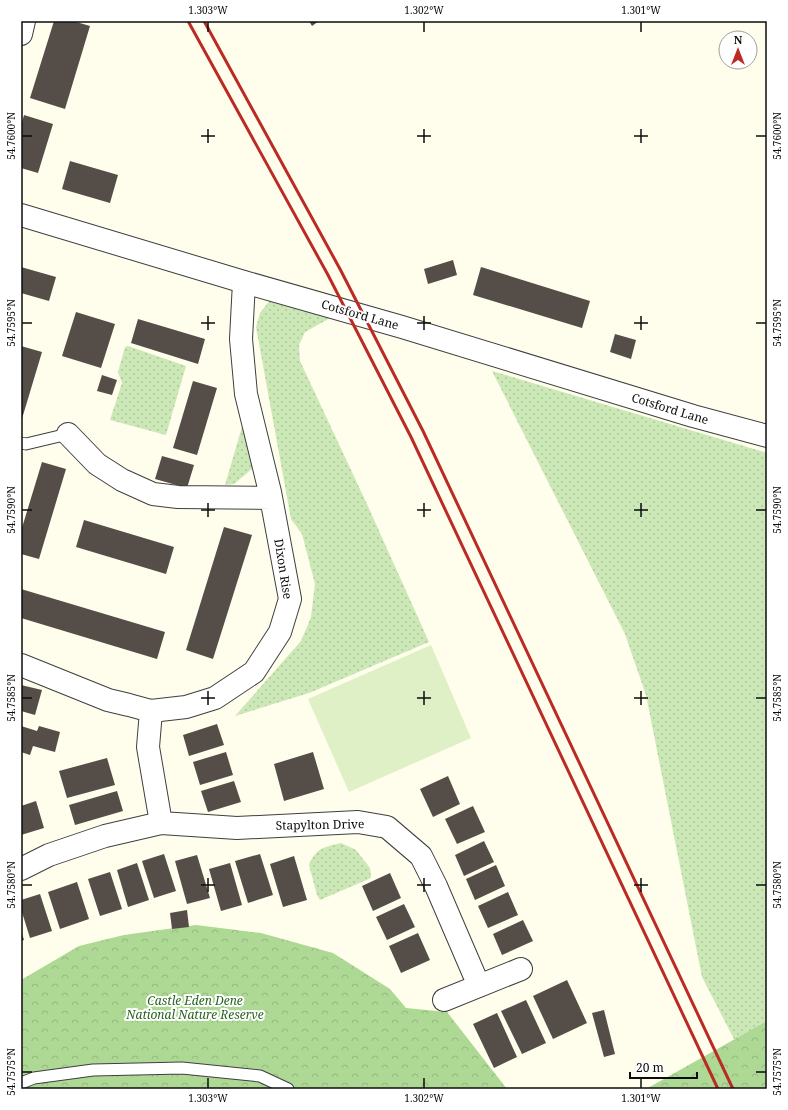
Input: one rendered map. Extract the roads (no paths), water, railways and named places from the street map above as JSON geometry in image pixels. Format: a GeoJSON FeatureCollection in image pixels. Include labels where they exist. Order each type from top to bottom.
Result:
{"type":"FeatureCollection","features":[{"type":"Feature","properties":{"kind":"street"},"geometry":{"type":"LineString","coordinates":[[21,34],[24,21]]}},
{"type":"Feature","properties":{"kind":"street","name":"Cotsford Lane"},"geometry":{"type":"LineString","coordinates":[[21,215],[244,282],[402,327],[693,416],[767,436]]}},
{"type":"Feature","properties":{"kind":"street","name":"Dixon Rise"},"geometry":{"type":"LineString","coordinates":[[21,665],[108,700],[151,711],[186,707],[215,698],[254,672],[280,632],[290,599],[271,498],[246,394],[241,339],[244,282]]}},
{"type":"Feature","properties":{"kind":"street"},"geometry":{"type":"LineString","coordinates":[[68,434],[97,464],[122,480],[153,494],[178,498],[271,498]]}},
{"type":"Feature","properties":{"kind":"street"},"geometry":{"type":"LineString","coordinates":[[151,711],[148,747],[161,823]]}},
{"type":"Feature","properties":{"kind":"street","name":"Stapylton Drive"},"geometry":{"type":"LineString","coordinates":[[21,869],[49,855],[106,836],[161,823],[237,828],[358,822],[387,827],[421,856],[436,886],[479,986]]}},
{"type":"Feature","properties":{"kind":"street"},"geometry":{"type":"LineString","coordinates":[[444,1000],[521,969]]}},
{"type":"Feature","properties":{"kind":"lane"},"geometry":{"type":"LineString","coordinates":[[21,443],[26,444],[68,434]]}},
{"type":"Feature","properties":{"kind":"lane"},"geometry":{"type":"LineString","coordinates":[[21,1083],[34,1078],[93,1070],[182,1068],[260,1076],[288,1089]]}},
{"type":"Feature","properties":{"kind":"railway"},"geometry":{"type":"LineString","coordinates":[[188,21],[328,275],[411,437],[718,1089]]}},
{"type":"Feature","properties":{"kind":"railway"},"geometry":{"type":"LineString","coordinates":[[204,21],[340,269],[423,431],[733,1089]]}},
{"type":"Feature","properties":{"kind":"park label","name":"Castle Eden Dene National Nature Reserve"},"geometry":{"type":"Point","coordinates":[195,1008]}}]}
